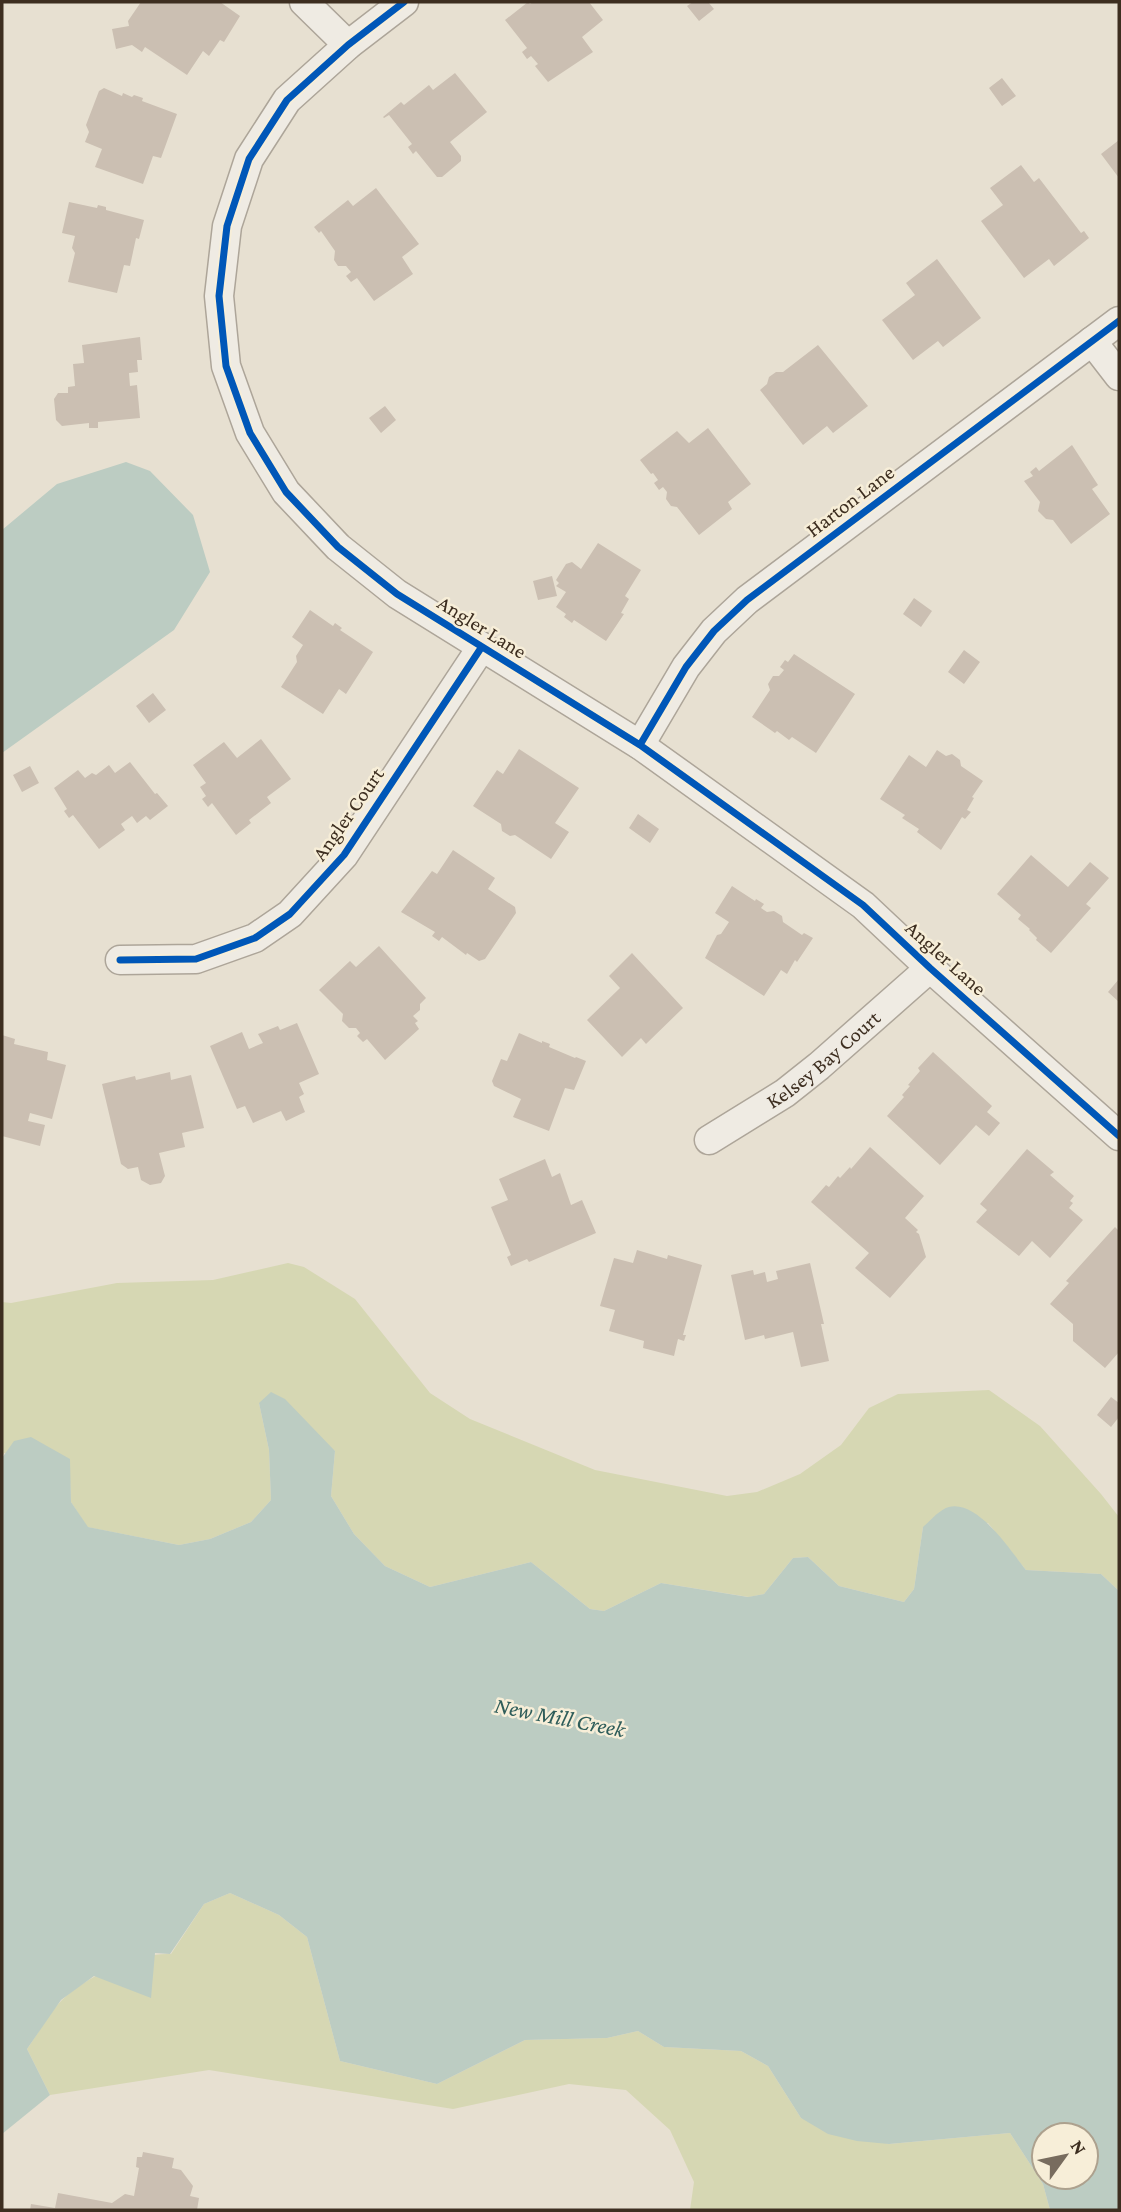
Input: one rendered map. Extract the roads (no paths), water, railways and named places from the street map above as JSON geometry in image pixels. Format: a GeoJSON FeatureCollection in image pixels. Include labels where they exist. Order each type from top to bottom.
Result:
{"type":"FeatureCollection","features":[{"type":"Feature","properties":{"kind":"street"},"geometry":{"type":"LineString","coordinates":[[304,2],[348,45]]}},
{"type":"Feature","properties":{"kind":"street","name":"Angler Lane"},"geometry":{"type":"LineString","coordinates":[[404,2],[348,45],[287,100],[249,159],[227,226],[219,296],[226,366],[250,433],[286,492],[338,547],[397,594],[640,745],[863,905],[1119,1136]]}},
{"type":"Feature","properties":{"kind":"street","name":"Harton Lane"},"geometry":{"type":"LineString","coordinates":[[640,745],[686,667],[714,631],[747,600],[1119,321]]}},
{"type":"Feature","properties":{"kind":"street"},"geometry":{"type":"LineString","coordinates":[[1092,341],[1119,376]]}},
{"type":"Feature","properties":{"kind":"street","name":"Angler Court"},"geometry":{"type":"LineString","coordinates":[[120,960],[196,959],[256,938],[290,914],[344,855],[481,648]]}},
{"type":"Feature","properties":{"kind":"street","name":"Kelsey Bay Court"},"geometry":{"type":"LineString","coordinates":[[709,1140],[794,1086],[930,968]]}},
{"type":"Feature","properties":{"kind":"water"},"geometry":{"type":"Polygon","coordinates":[[[126,462],[150,471],[193,515],[210,572],[174,630],[2,753],[2,530],[57,484],[126,462]]]}},
{"type":"Feature","properties":{"kind":"water","name":"New Mill Creek"},"geometry":{"type":"Polygon","coordinates":[[[271,1392],[285,1399],[335,1451],[331,1496],[354,1534],[385,1566],[430,1587],[531,1562],[590,1609],[604,1611],[661,1583],[748,1597],[764,1594],[793,1558],[808,1557],[839,1586],[904,1602],[914,1589],[923,1527],[949,1507],[971,1511],[982,1519],[1026,1570],[1101,1574],[1119,1591],[1119,2210],[1050,2210],[1045,2191],[1100,2191],[1100,2121],[1030,2121],[1030,2164],[1010,2133],[889,2144],[857,2141],[828,2134],[801,2118],[768,2066],[741,2051],[664,2047],[638,2031],[607,2038],[525,2040],[437,2084],[340,2061],[307,1937],[279,1915],[230,1893],[204,1904],[170,1954],[155,1953],[151,1998],[94,1976],[61,2000],[27,2049],[50,2095],[2,2134],[2,1458],[14,1441],[31,1437],[70,1459],[71,1502],[88,1527],[179,1545],[210,1539],[251,1522],[271,1500],[269,1450],[259,1403],[271,1392]]]}}]}
